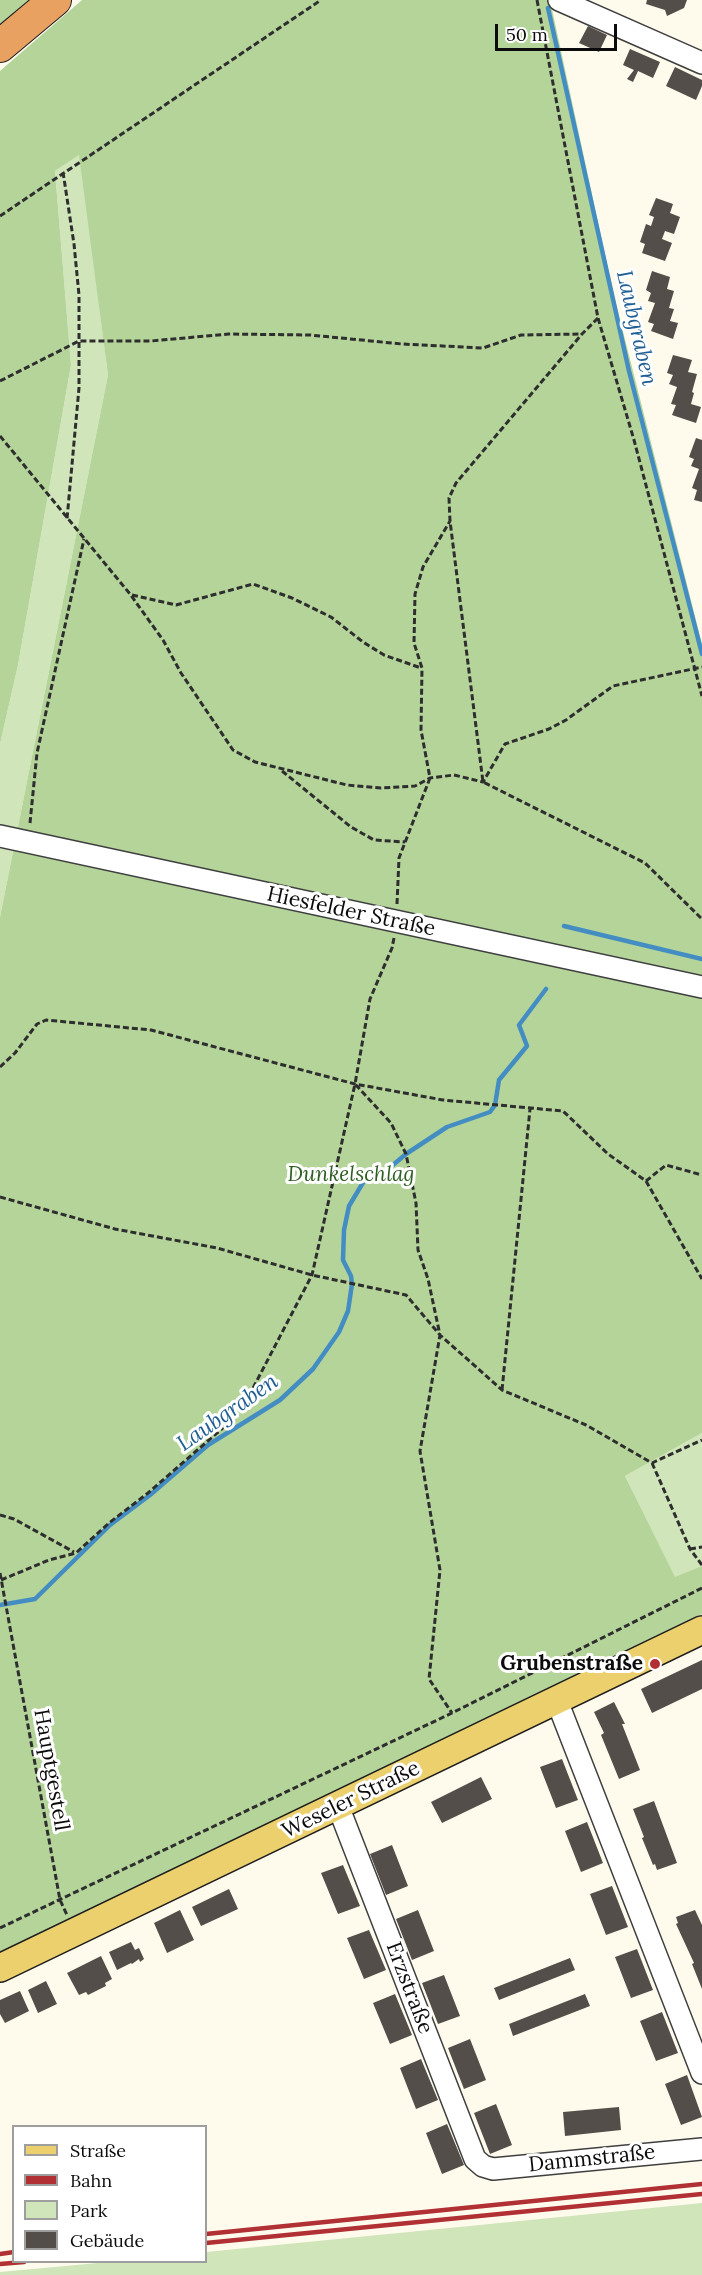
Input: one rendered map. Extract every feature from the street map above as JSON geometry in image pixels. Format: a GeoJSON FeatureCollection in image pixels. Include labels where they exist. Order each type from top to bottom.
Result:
{"type":"FeatureCollection","features":[{"type":"Feature","properties":{"kind":"highway"},"geometry":{"type":"LineString","coordinates":[[0,46],[55,0]]}},
{"type":"Feature","properties":{"kind":"main road","name":"Weseler Straße"},"geometry":{"type":"LineString","coordinates":[[0,1968],[702,1630]]}},
{"type":"Feature","properties":{"kind":"street"},"geometry":{"type":"LineString","coordinates":[[559,0],[702,63]]}},
{"type":"Feature","properties":{"kind":"street","name":"Hiesfelder Straße"},"geometry":{"type":"LineString","coordinates":[[0,836],[702,987]]}},
{"type":"Feature","properties":{"kind":"street"},"geometry":{"type":"LineString","coordinates":[[557,1701],[702,2073]]}},
{"type":"Feature","properties":{"kind":"street","name":"Erzstraße"},"geometry":{"type":"LineString","coordinates":[[338,1806],[475,2159],[483,2166]]}},
{"type":"Feature","properties":{"kind":"street","name":"Dammstraße"},"geometry":{"type":"LineString","coordinates":[[483,2166],[493,2169],[702,2149]]}},
{"type":"Feature","properties":{"kind":"path"},"geometry":{"type":"LineString","coordinates":[[0,216],[321,0]]}},
{"type":"Feature","properties":{"kind":"path"},"geometry":{"type":"LineString","coordinates":[[537,0],[598,318],[634,440],[702,696]]}},
{"type":"Feature","properties":{"kind":"path"},"geometry":{"type":"LineString","coordinates":[[63,172],[79,295],[79,388],[67,519]]}},
{"type":"Feature","properties":{"kind":"path"},"geometry":{"type":"LineString","coordinates":[[483,782],[449,498],[456,483],[598,318]]}},
{"type":"Feature","properties":{"kind":"path"},"geometry":{"type":"LineString","coordinates":[[0,381],[79,341],[151,341],[241,334],[310,335],[402,344],[483,348],[521,335],[582,334]]}},
{"type":"Feature","properties":{"kind":"path"},"geometry":{"type":"LineString","coordinates":[[0,436],[130,594],[164,640],[181,673],[233,750],[255,762],[280,770],[347,785],[381,788],[415,786],[430,778],[454,775],[483,782],[645,863],[702,919]]}},
{"type":"Feature","properties":{"kind":"path"},"geometry":{"type":"LineString","coordinates":[[0,1574],[1,1580],[49,1560],[76,1553],[109,1522],[148,1493],[240,1413],[312,1275],[355,1084],[370,999],[392,948],[396,921],[399,858],[430,778],[421,730],[422,668],[414,643],[415,594],[423,567],[450,521]]}},
{"type":"Feature","properties":{"kind":"path"},"geometry":{"type":"LineString","coordinates":[[27,842],[37,753],[84,539]]}},
{"type":"Feature","properties":{"kind":"path"},"geometry":{"type":"LineString","coordinates":[[130,594],[176,604],[253,584],[292,598],[331,617],[384,655],[422,668]]}},
{"type":"Feature","properties":{"kind":"path"},"geometry":{"type":"LineString","coordinates":[[483,782],[505,744],[549,729],[566,720],[613,686],[701,667]]}},
{"type":"Feature","properties":{"kind":"path"},"geometry":{"type":"LineString","coordinates":[[280,770],[351,827],[374,840],[406,842]]}},
{"type":"Feature","properties":{"kind":"path"},"geometry":{"type":"LineString","coordinates":[[0,1067],[15,1053],[37,1024],[46,1020],[151,1030],[355,1084],[443,1100],[563,1111],[608,1154],[646,1181],[702,1279]]}},
{"type":"Feature","properties":{"kind":"path"},"geometry":{"type":"LineString","coordinates":[[355,1084],[391,1123],[406,1154],[416,1203],[418,1250],[428,1279],[440,1335],[420,1451],[440,1570],[429,1678],[452,1713]]}},
{"type":"Feature","properties":{"kind":"path"},"geometry":{"type":"LineString","coordinates":[[502,1390],[530,1109]]}},
{"type":"Feature","properties":{"kind":"path"},"geometry":{"type":"LineString","coordinates":[[646,1181],[666,1165],[702,1175]]}},
{"type":"Feature","properties":{"kind":"path"},"geometry":{"type":"LineString","coordinates":[[0,1197],[115,1229],[217,1248],[312,1275],[406,1295],[440,1335],[502,1390],[586,1425],[652,1463],[690,1549],[702,1565]]}},
{"type":"Feature","properties":{"kind":"path"},"geometry":{"type":"LineString","coordinates":[[652,1463],[702,1440]]}},
{"type":"Feature","properties":{"kind":"path"},"geometry":{"type":"LineString","coordinates":[[0,1515],[14,1519],[76,1553]]}},
{"type":"Feature","properties":{"kind":"path"},"geometry":{"type":"LineString","coordinates":[[690,1549],[702,1547]]}},
{"type":"Feature","properties":{"kind":"path","name":"Hauptgestell"},"geometry":{"type":"LineString","coordinates":[[1,1580],[60,1900],[75,1933]]}},
{"type":"Feature","properties":{"kind":"path"},"geometry":{"type":"LineString","coordinates":[[0,1928],[452,1713],[702,1588]]}},
{"type":"Feature","properties":{"kind":"green space"},"geometry":{"type":"Polygon","coordinates":[[[0,0],[31,0],[0,24],[0,0]]]}},
{"type":"Feature","properties":{"kind":"green space","name":"Dunkelschlag"},"geometry":{"type":"Polygon","coordinates":[[[82,0],[550,0],[614,296],[702,644],[702,1433],[625,1476],[675,1577],[702,1566],[702,1614],[0,1954],[0,917],[108,375],[79,155],[55,171],[71,365],[18,665],[0,744],[0,71],[82,0]]]}},
{"type":"Feature","properties":{"kind":"green space"},"geometry":{"type":"Polygon","coordinates":[[[80,154],[108,375],[0,917],[0,744],[18,665],[71,365],[55,171],[80,154]]]}},
{"type":"Feature","properties":{"kind":"green space"},"geometry":{"type":"Polygon","coordinates":[[[702,1433],[702,1566],[675,1578],[625,1476],[702,1433]]]}},
{"type":"Feature","properties":{"kind":"green space"},"geometry":{"type":"Polygon","coordinates":[[[702,2203],[702,2275],[0,2275],[0,2272],[98,2263],[207,2263],[207,2252],[702,2203]]]}},
{"type":"Feature","properties":{"kind":"building"},"geometry":{"type":"Polygon","coordinates":[[[647,0],[687,0],[684,8],[667,16],[665,10],[646,4],[647,0]]]}},
{"type":"Feature","properties":{"kind":"building"},"geometry":{"type":"Polygon","coordinates":[[[588,26],[607,35],[599,52],[579,43],[588,26]]]}},
{"type":"Feature","properties":{"kind":"building"},"geometry":{"type":"Polygon","coordinates":[[[630,49],[660,62],[653,78],[638,71],[633,82],[627,79],[634,70],[623,65],[630,49]]]}},
{"type":"Feature","properties":{"kind":"building"},"geometry":{"type":"Polygon","coordinates":[[[675,67],[702,80],[696,100],[666,86],[675,67]]]}},
{"type":"Feature","properties":{"kind":"building"},"geometry":{"type":"Polygon","coordinates":[[[656,198],[673,204],[670,213],[680,217],[674,234],[665,231],[662,239],[672,243],[665,261],[642,253],[645,244],[640,242],[646,224],[651,226],[654,217],[649,215],[656,198]]]}},
{"type":"Feature","properties":{"kind":"building"},"geometry":{"type":"Polygon","coordinates":[[[652,271],[670,277],[667,289],[674,291],[669,308],[674,309],[670,321],[678,323],[673,339],[651,331],[654,324],[648,322],[655,303],[648,301],[651,293],[646,290],[652,271]]]}},
{"type":"Feature","properties":{"kind":"building"},"geometry":{"type":"Polygon","coordinates":[[[673,355],[692,360],[688,372],[697,374],[691,404],[701,407],[696,423],[672,415],[676,405],[671,404],[677,387],[669,384],[673,375],[667,373],[673,355]]]}},
{"type":"Feature","properties":{"kind":"building"},"geometry":{"type":"Polygon","coordinates":[[[696,438],[702,440],[702,502],[694,500],[697,490],[692,488],[699,469],[691,466],[694,459],[689,457],[696,438]]]}},
{"type":"Feature","properties":{"kind":"building"},"geometry":{"type":"Polygon","coordinates":[[[702,1660],[702,1689],[652,1713],[641,1689],[702,1660]]]}},
{"type":"Feature","properties":{"kind":"building"},"geometry":{"type":"Polygon","coordinates":[[[614,1702],[625,1724],[622,1724],[640,1770],[619,1779],[601,1735],[604,1733],[594,1712],[614,1702]]]}},
{"type":"Feature","properties":{"kind":"building"},"geometry":{"type":"Polygon","coordinates":[[[562,1759],[578,1800],[556,1808],[540,1767],[562,1759]]]}},
{"type":"Feature","properties":{"kind":"building"},"geometry":{"type":"Polygon","coordinates":[[[481,1777],[492,1799],[442,1823],[431,1802],[481,1777]]]}},
{"type":"Feature","properties":{"kind":"building"},"geometry":{"type":"Polygon","coordinates":[[[654,1801],[677,1863],[657,1870],[642,1838],[644,1837],[633,1809],[654,1801]]]}},
{"type":"Feature","properties":{"kind":"building"},"geometry":{"type":"Polygon","coordinates":[[[587,1822],[603,1863],[581,1872],[565,1831],[587,1822]]]}},
{"type":"Feature","properties":{"kind":"building"},"geometry":{"type":"Polygon","coordinates":[[[392,1845],[408,1886],[386,1895],[370,1854],[392,1845]]]}},
{"type":"Feature","properties":{"kind":"building"},"geometry":{"type":"Polygon","coordinates":[[[343,1865],[360,1906],[338,1914],[321,1873],[343,1865]]]}},
{"type":"Feature","properties":{"kind":"building"},"geometry":{"type":"Polygon","coordinates":[[[612,1886],[628,1927],[606,1935],[590,1894],[612,1886]]]}},
{"type":"Feature","properties":{"kind":"building"},"geometry":{"type":"Polygon","coordinates":[[[229,1889],[238,1909],[201,1926],[192,1907],[229,1889]]]}},
{"type":"Feature","properties":{"kind":"building"},"geometry":{"type":"Polygon","coordinates":[[[180,1910],[194,1940],[167,1953],[154,1923],[180,1910]]]}},
{"type":"Feature","properties":{"kind":"building"},"geometry":{"type":"Polygon","coordinates":[[[418,1910],[434,1951],[412,1960],[396,1919],[418,1910]]]}},
{"type":"Feature","properties":{"kind":"building"},"geometry":{"type":"Polygon","coordinates":[[[695,1910],[702,1925],[702,1989],[692,1964],[694,1963],[676,1924],[678,1923],[676,1917],[695,1910]]]}},
{"type":"Feature","properties":{"kind":"building"},"geometry":{"type":"Polygon","coordinates":[[[369,1930],[386,1970],[364,1979],[347,1938],[369,1930]]]}},
{"type":"Feature","properties":{"kind":"building"},"geometry":{"type":"Polygon","coordinates":[[[131,1942],[135,1950],[139,1948],[144,1959],[140,1962],[139,1959],[117,1970],[109,1952],[131,1942]]]}},
{"type":"Feature","properties":{"kind":"building"},"geometry":{"type":"Polygon","coordinates":[[[637,1949],[653,1990],[631,1998],[615,1957],[637,1949]]]}},
{"type":"Feature","properties":{"kind":"building"},"geometry":{"type":"Polygon","coordinates":[[[101,1956],[112,1979],[105,1983],[106,1986],[88,1995],[86,1992],[79,1995],[67,1973],[101,1956]]]}},
{"type":"Feature","properties":{"kind":"building"},"geometry":{"type":"Polygon","coordinates":[[[570,1958],[575,1970],[499,2000],[494,1988],[570,1958]]]}},
{"type":"Feature","properties":{"kind":"building"},"geometry":{"type":"Polygon","coordinates":[[[444,1975],[460,2016],[438,2024],[422,1983],[444,1975]]]}},
{"type":"Feature","properties":{"kind":"building"},"geometry":{"type":"Polygon","coordinates":[[[46,1981],[57,2004],[38,2013],[28,1990],[46,1981]]]}},
{"type":"Feature","properties":{"kind":"building"},"geometry":{"type":"Polygon","coordinates":[[[20,1991],[29,2011],[5,2023],[0,2014],[0,2000],[20,1991]]]}},
{"type":"Feature","properties":{"kind":"building"},"geometry":{"type":"Polygon","coordinates":[[[395,1994],[412,2035],[390,2044],[373,2003],[395,1994]]]}},
{"type":"Feature","properties":{"kind":"building"},"geometry":{"type":"Polygon","coordinates":[[[585,1994],[590,2006],[513,2036],[509,2024],[585,1994]]]}},
{"type":"Feature","properties":{"kind":"building"},"geometry":{"type":"Polygon","coordinates":[[[662,2012],[678,2053],[656,2061],[640,2021],[662,2012]]]}},
{"type":"Feature","properties":{"kind":"building"},"geometry":{"type":"Polygon","coordinates":[[[470,2039],[486,2080],[464,2089],[448,2048],[470,2039]]]}},
{"type":"Feature","properties":{"kind":"building"},"geometry":{"type":"Polygon","coordinates":[[[421,2059],[438,2100],[416,2109],[400,2068],[421,2059]]]}},
{"type":"Feature","properties":{"kind":"building"},"geometry":{"type":"Polygon","coordinates":[[[687,2075],[702,2117],[681,2125],[665,2084],[687,2075]]]}},
{"type":"Feature","properties":{"kind":"building"},"geometry":{"type":"Polygon","coordinates":[[[496,2104],[512,2145],[490,2154],[474,2113],[496,2104]]]}},
{"type":"Feature","properties":{"kind":"building"},"geometry":{"type":"Polygon","coordinates":[[[619,2107],[621,2130],[565,2136],[563,2112],[619,2107]]]}},
{"type":"Feature","properties":{"kind":"building"},"geometry":{"type":"Polygon","coordinates":[[[447,2124],[464,2165],[442,2174],[426,2133],[447,2124]]]}},
{"type":"Feature","properties":{"kind":"waterway","name":"Laubgraben"},"geometry":{"type":"LineString","coordinates":[[548,8],[629,371],[702,654]]}},
{"type":"Feature","properties":{"kind":"waterway","name":"Laubgraben"},"geometry":{"type":"LineString","coordinates":[[564,926],[702,959]]}},
{"type":"Feature","properties":{"kind":"waterway","name":"Laubgraben"},"geometry":{"type":"LineString","coordinates":[[0,1605],[35,1599],[110,1525],[150,1495],[208,1445],[280,1400],[313,1369],[339,1332],[348,1311],[352,1284],[351,1276],[343,1260],[344,1230],[349,1206],[364,1181],[381,1175],[406,1154],[447,1127],[490,1112],[495,1105],[499,1080],[527,1046],[519,1025],[546,989]]}},
{"type":"Feature","properties":{"kind":"railway"},"geometry":{"type":"LineString","coordinates":[[207,2234],[702,2184]]}},
{"type":"Feature","properties":{"kind":"railway"},"geometry":{"type":"LineString","coordinates":[[207,2243],[702,2194]]}},
{"type":"Feature","properties":{"kind":"railway"},"geometry":{"type":"LineString","coordinates":[[0,2254],[12,2252]]}},
{"type":"Feature","properties":{"kind":"railway"},"geometry":{"type":"LineString","coordinates":[[0,2264],[12,2263]]}},
{"type":"Feature","properties":{"kind":"place","name":"Grubenstraße"},"geometry":{"type":"Point","coordinates":[655,1664]}}]}
